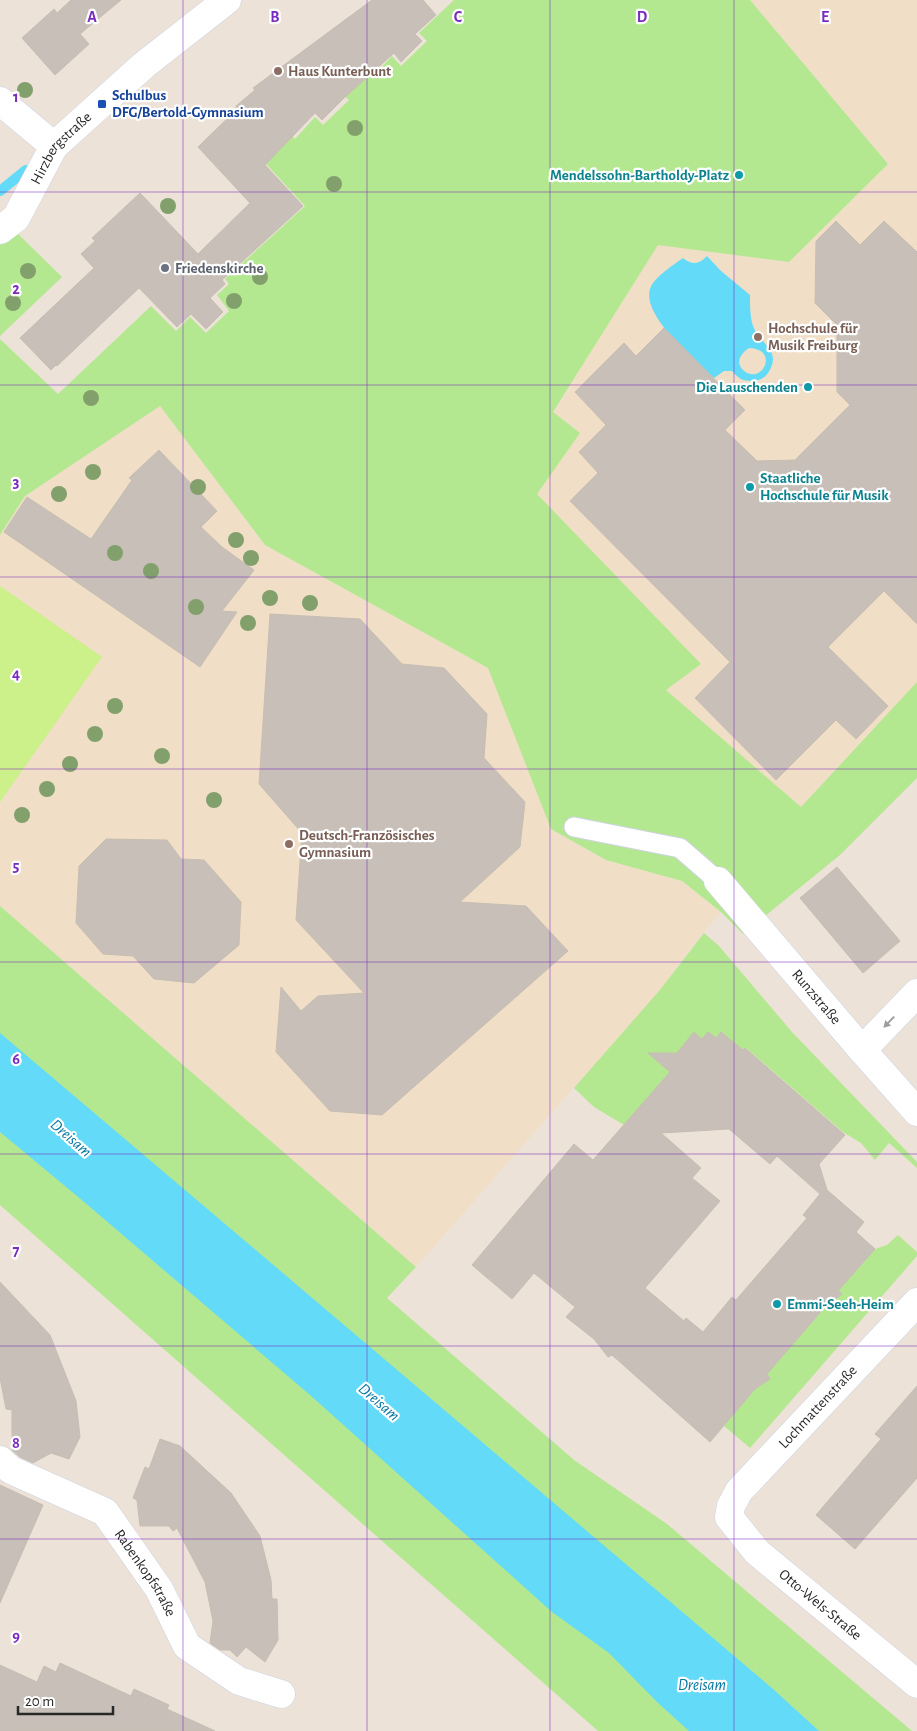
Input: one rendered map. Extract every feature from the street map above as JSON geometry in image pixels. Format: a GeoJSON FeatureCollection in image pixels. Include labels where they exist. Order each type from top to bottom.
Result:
{"type":"FeatureCollection","features":[{"type":"Feature","properties":{"kind":"street","name":"Hirzbergstraße"},"geometry":{"type":"LineString","coordinates":[[0,230],[16,218],[54,146],[144,66],[227,0]]}},
{"type":"Feature","properties":{"kind":"street"},"geometry":{"type":"LineString","coordinates":[[0,101],[54,146]]}},
{"type":"Feature","properties":{"kind":"street","name":"Runzstraße"},"geometry":{"type":"LineString","coordinates":[[718,881],[917,1112]]}},
{"type":"Feature","properties":{"kind":"street"},"geometry":{"type":"LineString","coordinates":[[862,1050],[917,993]]}},
{"type":"Feature","properties":{"kind":"street","name":"Lochmattenstraße"},"geometry":{"type":"LineString","coordinates":[[730,1518],[731,1506],[739,1491],[917,1302]]}},
{"type":"Feature","properties":{"kind":"street","name":"Rabenkopfstraße"},"geometry":{"type":"LineString","coordinates":[[0,1460],[11,1470],[105,1512],[159,1589],[188,1646],[239,1681],[281,1694]]}},
{"type":"Feature","properties":{"kind":"street","name":"Otto-Wels-Straße"},"geometry":{"type":"LineString","coordinates":[[730,1518],[757,1552],[917,1684]]}},
{"type":"Feature","properties":{"kind":"lane"},"geometry":{"type":"LineString","coordinates":[[574,827],[680,848],[718,881]]}},
{"type":"Feature","properties":{"kind":"shaded area","name":"Hochschule für Musik Freiburg"},"geometry":{"type":"Polygon","coordinates":[[[750,0],[917,0],[917,682],[801,807],[665,690],[701,664],[536,495],[580,433],[553,413],[658,244],[789,262],[888,164],[750,0]]]}},
{"type":"Feature","properties":{"kind":"shaded area","name":"Deutsch-Französisches Gymnasium"},"geometry":{"type":"Polygon","coordinates":[[[160,406],[265,545],[488,668],[551,829],[606,860],[682,881],[721,912],[659,991],[416,1267],[0,906],[0,535],[25,496],[160,406]]]}},
{"type":"Feature","properties":{"kind":"green space"},"geometry":{"type":"Polygon","coordinates":[[[454,0],[750,0],[888,164],[789,262],[658,245],[553,412],[580,433],[537,494],[701,664],[666,690],[801,807],[917,682],[917,778],[840,855],[743,934],[721,912],[682,881],[606,860],[551,829],[488,668],[265,545],[160,406],[25,496],[0,535],[0,339],[58,394],[151,306],[176,331],[190,317],[206,333],[229,311],[217,295],[229,284],[225,279],[305,206],[254,151],[285,128],[295,139],[315,117],[323,125],[349,100],[341,93],[365,71],[371,78],[392,56],[401,66],[427,41],[419,33],[454,0]]]}},
{"type":"Feature","properties":{"kind":"green space"},"geometry":{"type":"Polygon","coordinates":[[[11,227],[62,277],[0,336],[0,236],[11,227]]]}},
{"type":"Feature","properties":{"kind":"green space"},"geometry":{"type":"Polygon","coordinates":[[[0,586],[102,657],[0,802],[0,586]]]}},
{"type":"Feature","properties":{"kind":"green space"},"geometry":{"type":"Polygon","coordinates":[[[0,906],[416,1267],[387,1298],[574,1460],[667,1524],[912,1731],[598,1731],[0,1205],[0,906]]]}},
{"type":"Feature","properties":{"kind":"green space"},"geometry":{"type":"Polygon","coordinates":[[[704,933],[719,946],[792,1032],[917,1162],[917,1168],[889,1143],[875,1160],[861,1143],[843,1132],[746,1048],[743,1050],[721,1032],[716,1038],[702,1039],[695,1033],[670,1072],[624,1125],[594,1107],[574,1088],[659,991],[704,933]]]}},
{"type":"Feature","properties":{"kind":"green space"},"geometry":{"type":"Polygon","coordinates":[[[898,1235],[917,1252],[917,1256],[750,1448],[724,1426],[755,1389],[770,1379],[767,1374],[824,1308],[842,1294],[838,1291],[875,1249],[887,1245],[898,1235]]]}},
{"type":"Feature","properties":{"kind":"water"},"geometry":{"type":"Polygon","coordinates":[[[707,256],[721,271],[750,295],[753,326],[756,333],[769,348],[773,359],[768,373],[761,379],[756,381],[743,380],[732,371],[724,371],[714,378],[682,348],[659,320],[652,307],[649,294],[653,283],[667,269],[683,258],[695,263],[707,256]],[[749,348],[740,358],[739,364],[743,370],[750,374],[756,374],[765,366],[764,354],[759,350],[749,348]]]}},
{"type":"Feature","properties":{"kind":"water","name":"Dreisam"},"geometry":{"type":"Polygon","coordinates":[[[0,1033],[773,1689],[819,1731],[689,1731],[657,1702],[609,1653],[552,1612],[310,1395],[0,1132],[0,1033]]]}},
{"type":"Feature","properties":{"kind":"building"},"geometry":{"type":"Polygon","coordinates":[[[71,0],[121,0],[80,34],[89,44],[55,75],[22,38],[54,9],[57,13],[71,0]]]}},
{"type":"Feature","properties":{"kind":"building"},"geometry":{"type":"Polygon","coordinates":[[[372,0],[423,0],[436,15],[415,34],[422,41],[401,62],[394,53],[322,120],[315,113],[265,165],[303,206],[222,280],[225,284],[210,298],[223,312],[206,329],[191,314],[177,327],[139,288],[51,370],[20,338],[94,268],[81,254],[95,241],[92,238],[140,193],[198,254],[250,203],[198,147],[236,110],[236,106],[255,90],[253,88],[372,0]]]}},
{"type":"Feature","properties":{"kind":"building","name":"Staatliche Hochschule für Musik"},"geometry":{"type":"Polygon","coordinates":[[[836,221],[860,245],[884,221],[917,252],[917,624],[884,591],[828,647],[888,706],[856,739],[836,720],[776,780],[695,698],[730,662],[570,501],[598,473],[579,452],[606,425],[575,392],[624,343],[636,356],[664,328],[745,410],[725,430],[757,461],[795,460],[850,405],[837,392],[837,325],[815,303],[816,241],[836,221]]]}},
{"type":"Feature","properties":{"kind":"building"},"geometry":{"type":"Polygon","coordinates":[[[159,450],[217,511],[201,527],[222,547],[254,570],[222,611],[237,612],[200,667],[4,532],[27,497],[91,539],[132,480],[129,478],[159,450]]]}},
{"type":"Feature","properties":{"kind":"building"},"geometry":{"type":"Polygon","coordinates":[[[270,614],[360,619],[402,664],[444,668],[487,714],[484,758],[525,802],[520,847],[460,902],[526,906],[568,951],[382,1115],[330,1111],[276,1052],[281,987],[301,1011],[318,996],[364,993],[296,920],[302,833],[259,784],[270,614]]]}},
{"type":"Feature","properties":{"kind":"building"},"geometry":{"type":"Polygon","coordinates":[[[106,839],[167,840],[181,859],[204,860],[241,902],[239,945],[194,983],[154,979],[133,956],[103,954],[76,923],[79,866],[106,839]]]}},
{"type":"Feature","properties":{"kind":"building"},"geometry":{"type":"Polygon","coordinates":[[[837,867],[900,941],[863,973],[800,898],[837,867]]]}},
{"type":"Feature","properties":{"kind":"building"},"geometry":{"type":"Polygon","coordinates":[[[694,1032],[702,1039],[708,1032],[716,1038],[721,1032],[743,1050],[745,1048],[845,1135],[819,1164],[827,1190],[864,1222],[856,1232],[875,1249],[838,1291],[842,1294],[824,1308],[767,1374],[770,1379],[755,1389],[710,1442],[612,1355],[608,1357],[594,1339],[566,1317],[575,1307],[534,1273],[512,1299],[472,1265],[574,1144],[593,1160],[670,1072],[648,1053],[677,1053],[694,1032]],[[729,1129],[661,1133],[701,1168],[692,1178],[720,1201],[645,1288],[684,1321],[686,1318],[703,1332],[732,1297],[736,1300],[807,1218],[803,1215],[820,1194],[777,1156],[770,1164],[729,1129]]]}},
{"type":"Feature","properties":{"kind":"building"},"geometry":{"type":"Polygon","coordinates":[[[0,1282],[50,1335],[76,1401],[80,1437],[69,1459],[51,1453],[33,1463],[20,1457],[12,1450],[12,1410],[6,1409],[0,1378],[0,1282]]]}},
{"type":"Feature","properties":{"kind":"building"},"geometry":{"type":"Polygon","coordinates":[[[917,1386],[917,1478],[855,1549],[816,1515],[881,1439],[875,1434],[917,1386]]]}},
{"type":"Feature","properties":{"kind":"building"},"geometry":{"type":"Polygon","coordinates":[[[160,1439],[180,1446],[231,1493],[260,1536],[271,1580],[272,1599],[277,1599],[278,1640],[265,1662],[246,1647],[237,1657],[230,1650],[220,1650],[210,1643],[213,1621],[205,1582],[177,1528],[173,1531],[169,1526],[140,1526],[137,1500],[133,1498],[145,1467],[149,1469],[160,1439]]]}},
{"type":"Feature","properties":{"kind":"building"},"geometry":{"type":"Polygon","coordinates":[[[0,1485],[43,1505],[0,1603],[0,1485]]]}},
{"type":"Feature","properties":{"kind":"building"},"geometry":{"type":"Polygon","coordinates":[[[60,1663],[131,1696],[134,1689],[169,1705],[167,1709],[215,1731],[0,1731],[0,1665],[37,1682],[44,1666],[56,1672],[60,1663]]]}},
{"type":"Feature","properties":{"kind":"waterway"},"geometry":{"type":"LineString","coordinates":[[0,191],[26,170]]}},
{"type":"Feature","properties":{"kind":"place","name":"Haus Kunterbunt"},"geometry":{"type":"Point","coordinates":[278,71]}},
{"type":"Feature","properties":{"kind":"place","name":"Schulbus DFG/Bertold-Gymnasium"},"geometry":{"type":"Point","coordinates":[102,104]}},
{"type":"Feature","properties":{"kind":"place","name":"Mendelssohn-Bartholdy-Platz"},"geometry":{"type":"Point","coordinates":[739,175]}},
{"type":"Feature","properties":{"kind":"place","name":"Friedenskirche"},"geometry":{"type":"Point","coordinates":[165,268]}},
{"type":"Feature","properties":{"kind":"place","name":"Hochschule für Musik Freiburg"},"geometry":{"type":"Point","coordinates":[758,337]}},
{"type":"Feature","properties":{"kind":"place","name":"Die Lauschenden"},"geometry":{"type":"Point","coordinates":[808,387]}},
{"type":"Feature","properties":{"kind":"place","name":"Staatliche Hochschule für Musik"},"geometry":{"type":"Point","coordinates":[750,487]}},
{"type":"Feature","properties":{"kind":"place","name":"Deutsch-Französisches Gymnasium"},"geometry":{"type":"Point","coordinates":[289,844]}},
{"type":"Feature","properties":{"kind":"place","name":"Emmi-Seeh-Heim"},"geometry":{"type":"Point","coordinates":[777,1304]}}]}
